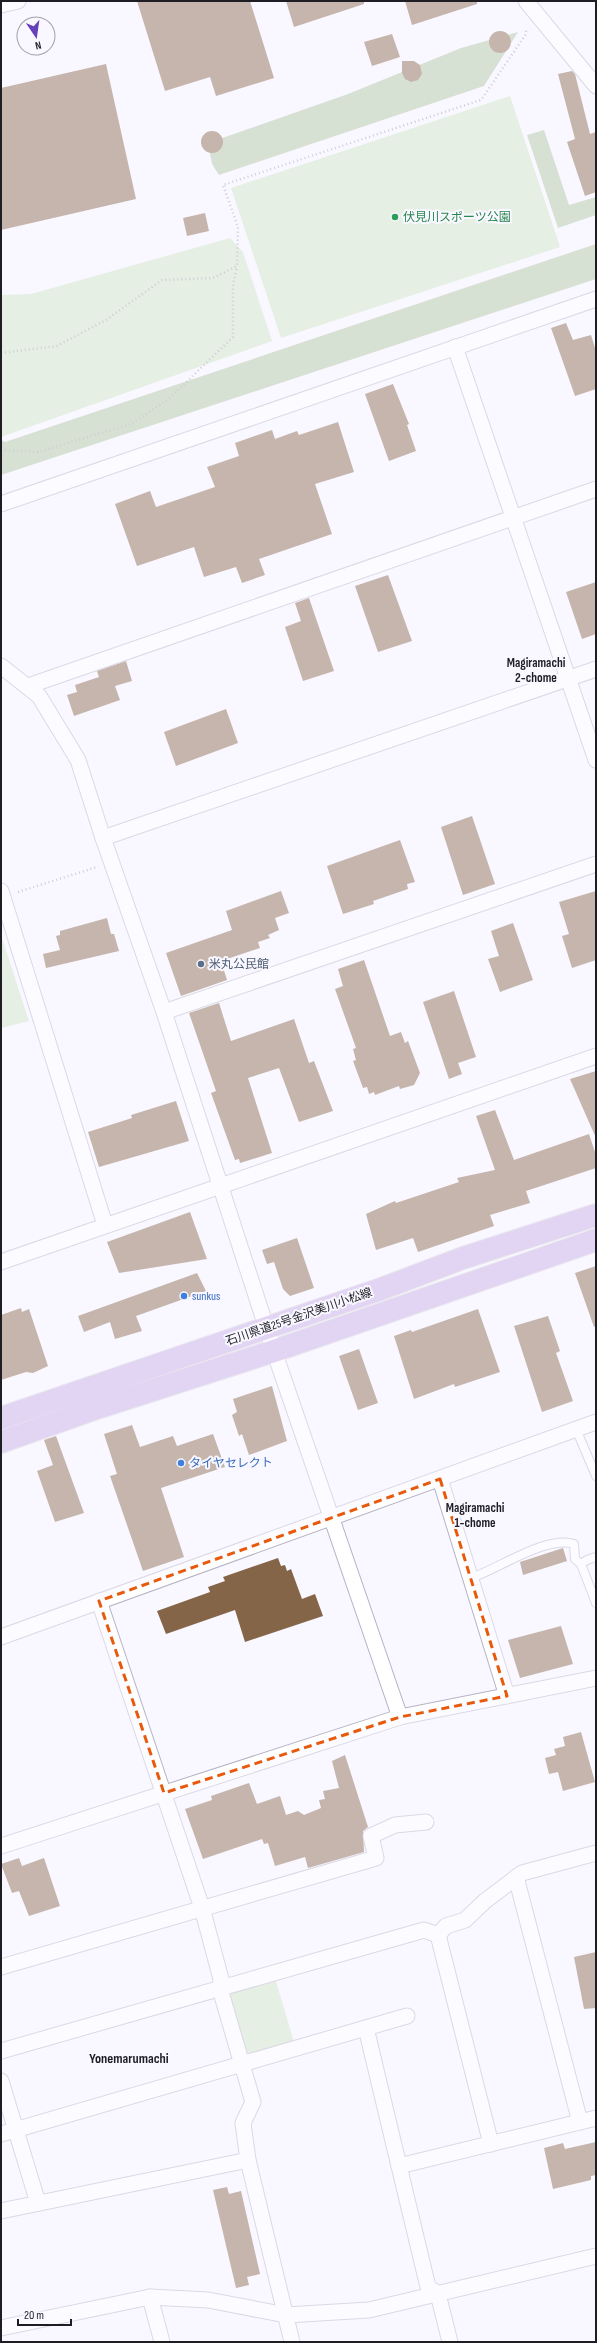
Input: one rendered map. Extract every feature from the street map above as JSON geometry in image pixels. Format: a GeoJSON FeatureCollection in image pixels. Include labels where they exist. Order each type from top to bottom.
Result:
{"type":"FeatureCollection","features":[{"type":"Feature","properties":{"kind":"main road","name":"石川県道25号金沢美川小松線"},"geometry":{"type":"LineString","coordinates":[[1,1418],[381,1290],[463,1258],[596,1215]]}},
{"type":"Feature","properties":{"kind":"main road","name":"石川県道25号金沢美川小松線"},"geometry":{"type":"LineString","coordinates":[[1,1442],[100,1407],[274,1352],[596,1240]]}},
{"type":"Feature","properties":{"kind":"street"},"geometry":{"type":"LineString","coordinates":[[1,5],[18,1]]}},
{"type":"Feature","properties":{"kind":"street"},"geometry":{"type":"LineString","coordinates":[[528,2],[596,86]]}},
{"type":"Feature","properties":{"kind":"street"},"geometry":{"type":"LineString","coordinates":[[1,504],[596,299]]}},
{"type":"Feature","properties":{"kind":"street"},"geometry":{"type":"LineString","coordinates":[[455,348],[596,760]]}},
{"type":"Feature","properties":{"kind":"street"},"geometry":{"type":"LineString","coordinates":[[28,686],[596,489]]}},
{"type":"Feature","properties":{"kind":"street"},"geometry":{"type":"LineString","coordinates":[[1,666],[39,696],[78,760],[111,862],[164,1012],[274,1352],[400,1717]]}},
{"type":"Feature","properties":{"kind":"street"},"geometry":{"type":"LineString","coordinates":[[103,838],[596,669]]}},
{"type":"Feature","properties":{"kind":"street"},"geometry":{"type":"LineString","coordinates":[[164,1012],[596,864]]}},
{"type":"Feature","properties":{"kind":"street"},"geometry":{"type":"LineString","coordinates":[[2,894],[5,919],[105,1225]]}},
{"type":"Feature","properties":{"kind":"street"},"geometry":{"type":"LineString","coordinates":[[1,1262],[596,1056]]}},
{"type":"Feature","properties":{"kind":"street"},"geometry":{"type":"LineString","coordinates":[[2,1633],[99,1601],[332,1519],[596,1422]]}},
{"type":"Feature","properties":{"kind":"street"},"geometry":{"type":"LineString","coordinates":[[440,1479],[507,1696]]}},
{"type":"Feature","properties":{"kind":"street"},"geometry":{"type":"LineString","coordinates":[[99,1601],[202,1908],[221,1979],[220,1989],[243,2062],[253,2102],[243,2124],[248,2160],[292,2342]]}},
{"type":"Feature","properties":{"kind":"street"},"geometry":{"type":"LineString","coordinates":[[1,1846],[400,1717],[596,1678]]}},
{"type":"Feature","properties":{"kind":"street"},"geometry":{"type":"LineString","coordinates":[[1,1967],[376,1858],[371,1836],[395,1825],[426,1822]]}},
{"type":"Feature","properties":{"kind":"street"},"geometry":{"type":"LineString","coordinates":[[438,1935],[446,1926],[465,1920],[485,1901],[522,1873],[596,1853]]}},
{"type":"Feature","properties":{"kind":"street"},"geometry":{"type":"LineString","coordinates":[[516,1877],[580,2122]]}},
{"type":"Feature","properties":{"kind":"street"},"geometry":{"type":"LineString","coordinates":[[1,2051],[424,1930],[438,1935]]}},
{"type":"Feature","properties":{"kind":"street"},"geometry":{"type":"LineString","coordinates":[[438,1935],[491,2144]]}},
{"type":"Feature","properties":{"kind":"street"},"geometry":{"type":"LineString","coordinates":[[1,2134],[243,2062],[407,2016]]}},
{"type":"Feature","properties":{"kind":"street"},"geometry":{"type":"LineString","coordinates":[[366,2028],[428,2286],[438,2294],[450,2342]]}},
{"type":"Feature","properties":{"kind":"street"},"geometry":{"type":"LineString","coordinates":[[1,2081],[38,2203]]}},
{"type":"Feature","properties":{"kind":"street"},"geometry":{"type":"LineString","coordinates":[[399,2166],[596,2118]]}},
{"type":"Feature","properties":{"kind":"street"},"geometry":{"type":"LineString","coordinates":[[1,2211],[248,2160]]}},
{"type":"Feature","properties":{"kind":"street"},"geometry":{"type":"LineString","coordinates":[[1,2328],[150,2297],[208,2300],[286,2315],[369,2310],[596,2256]]}},
{"type":"Feature","properties":{"kind":"street"},"geometry":{"type":"LineString","coordinates":[[150,2297],[162,2342]]}},
{"type":"Feature","properties":{"kind":"lane"},"geometry":{"type":"LineString","coordinates":[[576,1429],[596,1476]]}},
{"type":"Feature","properties":{"kind":"lane"},"geometry":{"type":"LineString","coordinates":[[471,1578],[491,1571],[521,1554],[565,1541],[574,1544],[576,1559],[581,1564],[596,1603]]}},
{"type":"Feature","properties":{"kind":"lane"},"geometry":{"type":"LineString","coordinates":[[581,1564],[596,1557]]}},
{"type":"Feature","properties":{"kind":"path"},"geometry":{"type":"LineString","coordinates":[[1,450],[38,452],[131,424],[170,398],[233,337],[233,284],[237,266],[238,227],[223,185],[481,100],[526,34],[528,2]]}},
{"type":"Feature","properties":{"kind":"path"},"geometry":{"type":"LineString","coordinates":[[1,353],[58,346],[106,320],[162,280],[213,278],[237,266]]}},
{"type":"Feature","properties":{"kind":"path"},"geometry":{"type":"LineString","coordinates":[[2,894],[111,862]]}},
{"type":"Feature","properties":{"kind":"highlighted area"},"geometry":{"type":"Polygon","coordinates":[[[440,1479],[507,1696],[400,1717],[164,1793],[99,1601],[440,1479]]]}},
{"type":"Feature","properties":{"kind":"green space"},"geometry":{"type":"Polygon","coordinates":[[[518,32],[484,86],[219,175],[212,164],[208,143],[348,94],[461,48],[518,32]]]}},
{"type":"Feature","properties":{"kind":"green space","name":"伏見川スポーツ公園"},"geometry":{"type":"Polygon","coordinates":[[[510,96],[560,247],[281,338],[231,188],[510,96]]]}},
{"type":"Feature","properties":{"kind":"green space"},"geometry":{"type":"Polygon","coordinates":[[[544,130],[569,205],[596,197],[596,215],[558,228],[527,135],[544,130]]]}},
{"type":"Feature","properties":{"kind":"green space"},"geometry":{"type":"Polygon","coordinates":[[[230,238],[243,252],[272,341],[1,437],[1,295],[31,294],[230,238]]]}},
{"type":"Feature","properties":{"kind":"green space"},"geometry":{"type":"Polygon","coordinates":[[[596,244],[596,279],[1,475],[1,440],[5,442],[596,244]]]}},
{"type":"Feature","properties":{"kind":"green space"},"geometry":{"type":"Polygon","coordinates":[[[1,935],[29,1021],[1,1028],[1,935]]]}},
{"type":"Feature","properties":{"kind":"green space"},"geometry":{"type":"Polygon","coordinates":[[[275,1978],[294,2042],[251,2055],[246,2052],[230,1996],[232,1990],[275,1978]]]}},
{"type":"Feature","properties":{"kind":"building"},"geometry":{"type":"Polygon","coordinates":[[[137,1],[250,1],[274,78],[216,96],[210,77],[165,91],[137,1]]]}},
{"type":"Feature","properties":{"kind":"building"},"geometry":{"type":"Polygon","coordinates":[[[286,1],[364,1],[364,4],[294,27],[286,1]]]}},
{"type":"Feature","properties":{"kind":"building"},"geometry":{"type":"Polygon","coordinates":[[[405,1],[477,1],[477,4],[412,25],[405,1]]]}},
{"type":"Feature","properties":{"kind":"building"},"geometry":{"type":"Polygon","coordinates":[[[496,31],[504,31],[511,38],[511,46],[504,53],[496,53],[489,46],[489,38],[496,31]]]}},
{"type":"Feature","properties":{"kind":"building"},"geometry":{"type":"Polygon","coordinates":[[[392,34],[400,57],[372,66],[364,42],[392,34]]]}},
{"type":"Feature","properties":{"kind":"building"},"geometry":{"type":"Polygon","coordinates":[[[402,61],[414,61],[420,65],[422,74],[418,80],[411,82],[405,79],[402,73],[402,61]]]}},
{"type":"Feature","properties":{"kind":"building"},"geometry":{"type":"Polygon","coordinates":[[[106,64],[136,199],[1,230],[1,88],[106,64]]]}},
{"type":"Feature","properties":{"kind":"building"},"geometry":{"type":"Polygon","coordinates":[[[572,71],[575,74],[590,134],[596,132],[596,192],[585,196],[567,142],[575,139],[558,74],[572,71]]]}},
{"type":"Feature","properties":{"kind":"building"},"geometry":{"type":"Polygon","coordinates":[[[212,131],[220,134],[223,142],[220,150],[212,153],[204,150],[201,142],[204,134],[212,131]]]}},
{"type":"Feature","properties":{"kind":"building"},"geometry":{"type":"Polygon","coordinates":[[[205,213],[209,231],[187,236],[183,218],[205,213]]]}},
{"type":"Feature","properties":{"kind":"building"},"geometry":{"type":"Polygon","coordinates":[[[566,323],[573,340],[591,335],[596,351],[596,389],[575,396],[551,328],[566,323]]]}},
{"type":"Feature","properties":{"kind":"building"},"geometry":{"type":"Polygon","coordinates":[[[393,384],[409,424],[407,425],[416,451],[389,461],[365,394],[393,384]]]}},
{"type":"Feature","properties":{"kind":"building"},"geometry":{"type":"Polygon","coordinates":[[[338,422],[354,472],[315,484],[332,534],[259,559],[265,575],[242,583],[236,567],[204,577],[194,547],[137,566],[115,504],[150,491],[156,507],[215,487],[207,467],[239,456],[235,443],[272,430],[275,439],[297,431],[299,435],[338,422]]]}},
{"type":"Feature","properties":{"kind":"building"},"geometry":{"type":"Polygon","coordinates":[[[388,575],[412,641],[378,652],[355,586],[388,575]]]}},
{"type":"Feature","properties":{"kind":"building"},"geometry":{"type":"Polygon","coordinates":[[[596,582],[596,634],[582,639],[566,592],[596,582]]]}},
{"type":"Feature","properties":{"kind":"building"},"geometry":{"type":"Polygon","coordinates":[[[309,598],[334,671],[303,681],[285,627],[301,621],[295,603],[309,598]]]}},
{"type":"Feature","properties":{"kind":"building"},"geometry":{"type":"Polygon","coordinates":[[[126,661],[132,681],[115,686],[120,700],[74,716],[67,695],[77,692],[75,685],[99,677],[97,671],[126,661]]]}},
{"type":"Feature","properties":{"kind":"building"},"geometry":{"type":"Polygon","coordinates":[[[226,709],[238,743],[176,766],[164,732],[226,709]]]}},
{"type":"Feature","properties":{"kind":"building"},"geometry":{"type":"Polygon","coordinates":[[[472,816],[495,884],[463,895],[441,827],[472,816]]]}},
{"type":"Feature","properties":{"kind":"building"},"geometry":{"type":"Polygon","coordinates":[[[400,840],[415,882],[407,884],[408,889],[373,901],[374,904],[343,914],[327,866],[400,840]]]}},
{"type":"Feature","properties":{"kind":"building"},"geometry":{"type":"Polygon","coordinates":[[[281,891],[289,913],[275,918],[279,930],[268,935],[270,938],[258,942],[260,948],[221,961],[227,980],[181,996],[166,953],[232,930],[226,911],[281,891]]]}},
{"type":"Feature","properties":{"kind":"building"},"geometry":{"type":"Polygon","coordinates":[[[596,891],[596,960],[572,968],[562,936],[569,934],[559,902],[596,891]]]}},
{"type":"Feature","properties":{"kind":"building"},"geometry":{"type":"Polygon","coordinates":[[[107,918],[111,934],[114,934],[119,951],[46,968],[43,954],[60,950],[56,936],[60,935],[60,931],[107,918]]]}},
{"type":"Feature","properties":{"kind":"building"},"geometry":{"type":"Polygon","coordinates":[[[513,923],[533,980],[500,992],[488,959],[499,956],[491,931],[513,923]]]}},
{"type":"Feature","properties":{"kind":"building"},"geometry":{"type":"Polygon","coordinates":[[[364,960],[390,1036],[401,1032],[405,1043],[408,1041],[420,1073],[414,1085],[400,1089],[399,1086],[375,1095],[374,1092],[369,1094],[367,1087],[363,1088],[353,1061],[356,1060],[353,1049],[356,1048],[335,989],[343,986],[338,969],[364,960]]]}},
{"type":"Feature","properties":{"kind":"building"},"geometry":{"type":"Polygon","coordinates":[[[454,991],[476,1057],[458,1063],[462,1074],[449,1079],[423,1002],[454,991]]]}},
{"type":"Feature","properties":{"kind":"building"},"geometry":{"type":"Polygon","coordinates":[[[219,1003],[231,1041],[294,1019],[309,1063],[314,1061],[333,1111],[299,1122],[279,1068],[248,1078],[272,1153],[240,1163],[239,1159],[235,1160],[211,1093],[216,1091],[189,1013],[219,1003]]]}},
{"type":"Feature","properties":{"kind":"building"},"geometry":{"type":"Polygon","coordinates":[[[596,1071],[596,1138],[570,1079],[596,1071]]]}},
{"type":"Feature","properties":{"kind":"building"},"geometry":{"type":"Polygon","coordinates":[[[176,1101],[189,1141],[99,1167],[88,1132],[132,1118],[131,1115],[176,1101]]]}},
{"type":"Feature","properties":{"kind":"building"},"geometry":{"type":"Polygon","coordinates":[[[495,1110],[514,1160],[589,1134],[596,1155],[596,1168],[526,1191],[530,1203],[490,1215],[494,1226],[418,1252],[413,1238],[376,1250],[366,1214],[395,1201],[396,1203],[459,1182],[457,1178],[495,1170],[476,1116],[495,1110]]]}},
{"type":"Feature","properties":{"kind":"building"},"geometry":{"type":"Polygon","coordinates":[[[190,1212],[207,1259],[119,1273],[107,1242],[190,1212]]]}},
{"type":"Feature","properties":{"kind":"building"},"geometry":{"type":"Polygon","coordinates":[[[297,1238],[314,1288],[290,1296],[283,1289],[274,1262],[267,1264],[262,1250],[297,1238]]]}},
{"type":"Feature","properties":{"kind":"building"},"geometry":{"type":"Polygon","coordinates":[[[596,1266],[596,1326],[594,1327],[575,1273],[596,1266]]]}},
{"type":"Feature","properties":{"kind":"building"},"geometry":{"type":"Polygon","coordinates":[[[197,1273],[206,1291],[136,1316],[142,1331],[115,1339],[110,1322],[84,1332],[78,1316],[197,1273]]]}},
{"type":"Feature","properties":{"kind":"building"},"geometry":{"type":"Polygon","coordinates":[[[21,1308],[22,1312],[29,1309],[48,1366],[33,1373],[26,1372],[1,1380],[1,1315],[21,1308]]]}},
{"type":"Feature","properties":{"kind":"building"},"geometry":{"type":"Polygon","coordinates":[[[478,1309],[500,1372],[455,1387],[454,1384],[414,1399],[394,1336],[411,1330],[412,1332],[478,1309]]]}},
{"type":"Feature","properties":{"kind":"building"},"geometry":{"type":"Polygon","coordinates":[[[548,1316],[560,1351],[556,1353],[573,1401],[542,1412],[514,1326],[548,1316]]]}},
{"type":"Feature","properties":{"kind":"building"},"geometry":{"type":"Polygon","coordinates":[[[359,1349],[378,1403],[358,1410],[339,1356],[359,1349]]]}},
{"type":"Feature","properties":{"kind":"building"},"geometry":{"type":"Polygon","coordinates":[[[272,1386],[287,1441],[249,1455],[242,1434],[239,1436],[232,1415],[237,1412],[233,1399],[272,1386]]]}},
{"type":"Feature","properties":{"kind":"building"},"geometry":{"type":"Polygon","coordinates":[[[132,1425],[140,1447],[173,1436],[177,1446],[213,1434],[225,1467],[161,1488],[184,1557],[143,1571],[110,1476],[117,1474],[104,1434],[132,1425]]]}},
{"type":"Feature","properties":{"kind":"building"},"geometry":{"type":"Polygon","coordinates":[[[56,1436],[84,1513],[55,1522],[37,1471],[53,1465],[44,1440],[56,1436]]]}},
{"type":"Feature","properties":{"kind":"building"},"geometry":{"type":"Polygon","coordinates":[[[563,1548],[567,1561],[523,1575],[520,1562],[563,1548]]]}},
{"type":"Feature","properties":{"kind":"building"},"geometry":{"type":"Polygon","coordinates":[[[278,1558],[281,1566],[285,1565],[287,1571],[291,1569],[302,1599],[315,1594],[323,1616],[245,1642],[235,1610],[166,1634],[157,1611],[210,1592],[208,1587],[225,1581],[223,1577],[278,1558]]]}},
{"type":"Feature","properties":{"kind":"building"},"geometry":{"type":"Polygon","coordinates":[[[561,1626],[573,1664],[520,1678],[508,1640],[561,1626]]]}},
{"type":"Feature","properties":{"kind":"building"},"geometry":{"type":"Polygon","coordinates":[[[581,1732],[595,1782],[563,1791],[558,1772],[549,1774],[545,1758],[556,1755],[554,1749],[565,1746],[563,1737],[581,1732]]]}},
{"type":"Feature","properties":{"kind":"building"},"geometry":{"type":"Polygon","coordinates":[[[345,1755],[368,1827],[363,1831],[364,1852],[308,1868],[305,1857],[275,1866],[268,1843],[264,1844],[262,1839],[203,1859],[185,1809],[212,1800],[211,1796],[249,1783],[257,1804],[280,1796],[286,1815],[298,1811],[304,1815],[321,1808],[319,1800],[325,1799],[323,1791],[339,1788],[332,1761],[345,1755]]]}},
{"type":"Feature","properties":{"kind":"building"},"geometry":{"type":"Polygon","coordinates":[[[19,1858],[22,1866],[44,1858],[60,1906],[29,1916],[19,1891],[12,1893],[1,1864],[19,1858]]]}},
{"type":"Feature","properties":{"kind":"building"},"geometry":{"type":"Polygon","coordinates":[[[596,1952],[596,2008],[584,2009],[574,1957],[596,1952]]]}},
{"type":"Feature","properties":{"kind":"building"},"geometry":{"type":"Polygon","coordinates":[[[596,2142],[596,2175],[591,2176],[591,2180],[553,2189],[544,2148],[563,2143],[565,2149],[596,2142]]]}},
{"type":"Feature","properties":{"kind":"building"},"geometry":{"type":"Polygon","coordinates":[[[227,2187],[229,2194],[241,2191],[260,2274],[247,2277],[249,2285],[236,2288],[213,2190],[227,2187]]]}},
{"type":"Feature","properties":{"kind":"place","name":"伏見川スポーツ公園"},"geometry":{"type":"Point","coordinates":[395,217]}},
{"type":"Feature","properties":{"kind":"place","name":"米丸公民館"},"geometry":{"type":"Point","coordinates":[201,964]}},
{"type":"Feature","properties":{"kind":"place","name":"sunkus"},"geometry":{"type":"Point","coordinates":[184,1296]}},
{"type":"Feature","properties":{"kind":"place","name":"タイヤセレクト"},"geometry":{"type":"Point","coordinates":[181,1463]}},
{"type":"Feature","properties":{"kind":"district","name":"Magiramachi 2-chome"},"geometry":{"type":"Point","coordinates":[536,670]}},
{"type":"Feature","properties":{"kind":"district","name":"Magiramachi 1-chome"},"geometry":{"type":"Point","coordinates":[475,1516]}},
{"type":"Feature","properties":{"kind":"district","name":"Yonemarumachi"},"geometry":{"type":"Point","coordinates":[129,2058]}}]}
